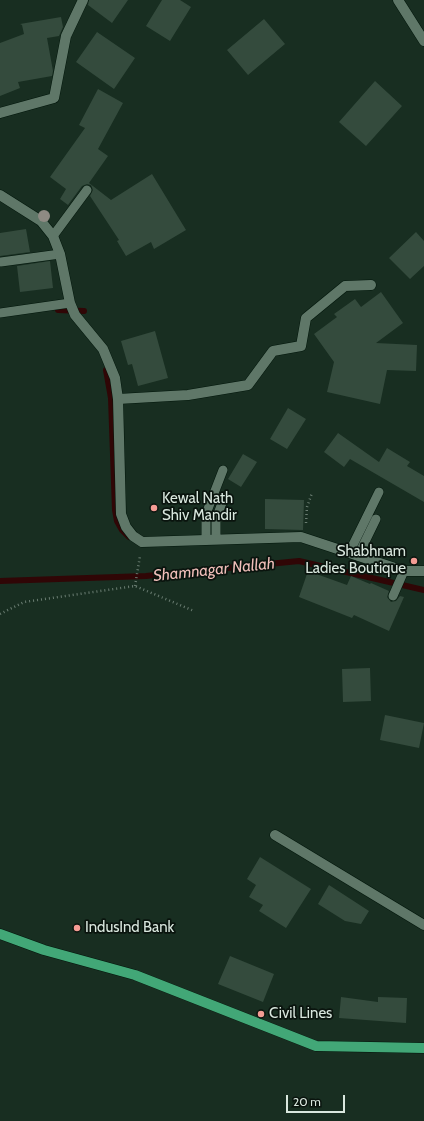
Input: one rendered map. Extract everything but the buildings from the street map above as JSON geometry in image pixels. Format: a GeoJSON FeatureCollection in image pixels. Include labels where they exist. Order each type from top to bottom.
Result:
{"type":"FeatureCollection","features":[{"type":"Feature","properties":{"kind":"main road"},"geometry":{"type":"LineString","coordinates":[[0,934],[44,950],[135,975],[316,1046],[424,1048]]}},
{"type":"Feature","properties":{"kind":"street"},"geometry":{"type":"LineString","coordinates":[[0,113],[54,98],[66,36],[83,0]]}},
{"type":"Feature","properties":{"kind":"street"},"geometry":{"type":"LineString","coordinates":[[398,0],[424,41]]}},
{"type":"Feature","properties":{"kind":"street"},"geometry":{"type":"LineString","coordinates":[[0,195],[41,221],[53,236],[60,254],[70,303],[75,315],[103,349],[115,378],[118,400],[121,514],[126,527],[133,536],[142,542],[301,537],[404,571],[424,571]]}},
{"type":"Feature","properties":{"kind":"street"},"geometry":{"type":"LineString","coordinates":[[118,400],[188,395],[248,385],[273,351],[300,346],[306,318],[345,286],[371,285]]}},
{"type":"Feature","properties":{"kind":"street"},"geometry":{"type":"LineString","coordinates":[[275,834],[424,925]]}},
{"type":"Feature","properties":{"kind":"lane"},"geometry":{"type":"LineString","coordinates":[[53,236],[86,190]]}},
{"type":"Feature","properties":{"kind":"lane"},"geometry":{"type":"LineString","coordinates":[[1,262],[60,254]]}},
{"type":"Feature","properties":{"kind":"lane"},"geometry":{"type":"LineString","coordinates":[[0,313],[70,303]]}},
{"type":"Feature","properties":{"kind":"lane"},"geometry":{"type":"LineString","coordinates":[[211,540],[206,514],[223,470]]}},
{"type":"Feature","properties":{"kind":"lane"},"geometry":{"type":"LineString","coordinates":[[354,555],[379,492]]}},
{"type":"Feature","properties":{"kind":"lane"},"geometry":{"type":"LineString","coordinates":[[211,540],[216,519],[222,504]]}},
{"type":"Feature","properties":{"kind":"lane"},"geometry":{"type":"LineString","coordinates":[[354,555],[376,519]]}},
{"type":"Feature","properties":{"kind":"lane"},"geometry":{"type":"LineString","coordinates":[[393,596],[404,571]]}},
{"type":"Feature","properties":{"kind":"path"},"geometry":{"type":"LineString","coordinates":[[308,540],[306,507],[312,493]]}},
{"type":"Feature","properties":{"kind":"path"},"geometry":{"type":"LineString","coordinates":[[135,586],[142,542]]}},
{"type":"Feature","properties":{"kind":"path"},"geometry":{"type":"LineString","coordinates":[[0,614],[24,602],[135,586],[194,611]]}},
{"type":"Feature","properties":{"kind":"waterway"},"geometry":{"type":"LineString","coordinates":[[58,310],[84,311]]}},
{"type":"Feature","properties":{"kind":"waterway"},"geometry":{"type":"LineString","coordinates":[[106,370],[111,398],[115,510],[117,521],[122,530],[129,537]]}},
{"type":"Feature","properties":{"kind":"waterway","name":"Shamnagar Nallah"},"geometry":{"type":"LineString","coordinates":[[0,581],[146,576],[299,561],[424,590]]}},
{"type":"Feature","properties":{"kind":"place","name":"Kewal Nath Shiv Mandir"},"geometry":{"type":"Point","coordinates":[154,508]}},
{"type":"Feature","properties":{"kind":"place","name":"Shabhnam Ladies Boutique"},"geometry":{"type":"Point","coordinates":[414,561]}},
{"type":"Feature","properties":{"kind":"place","name":"IndusInd Bank"},"geometry":{"type":"Point","coordinates":[77,928]}},
{"type":"Feature","properties":{"kind":"place","name":"Civil Lines"},"geometry":{"type":"Point","coordinates":[261,1014]}}]}
